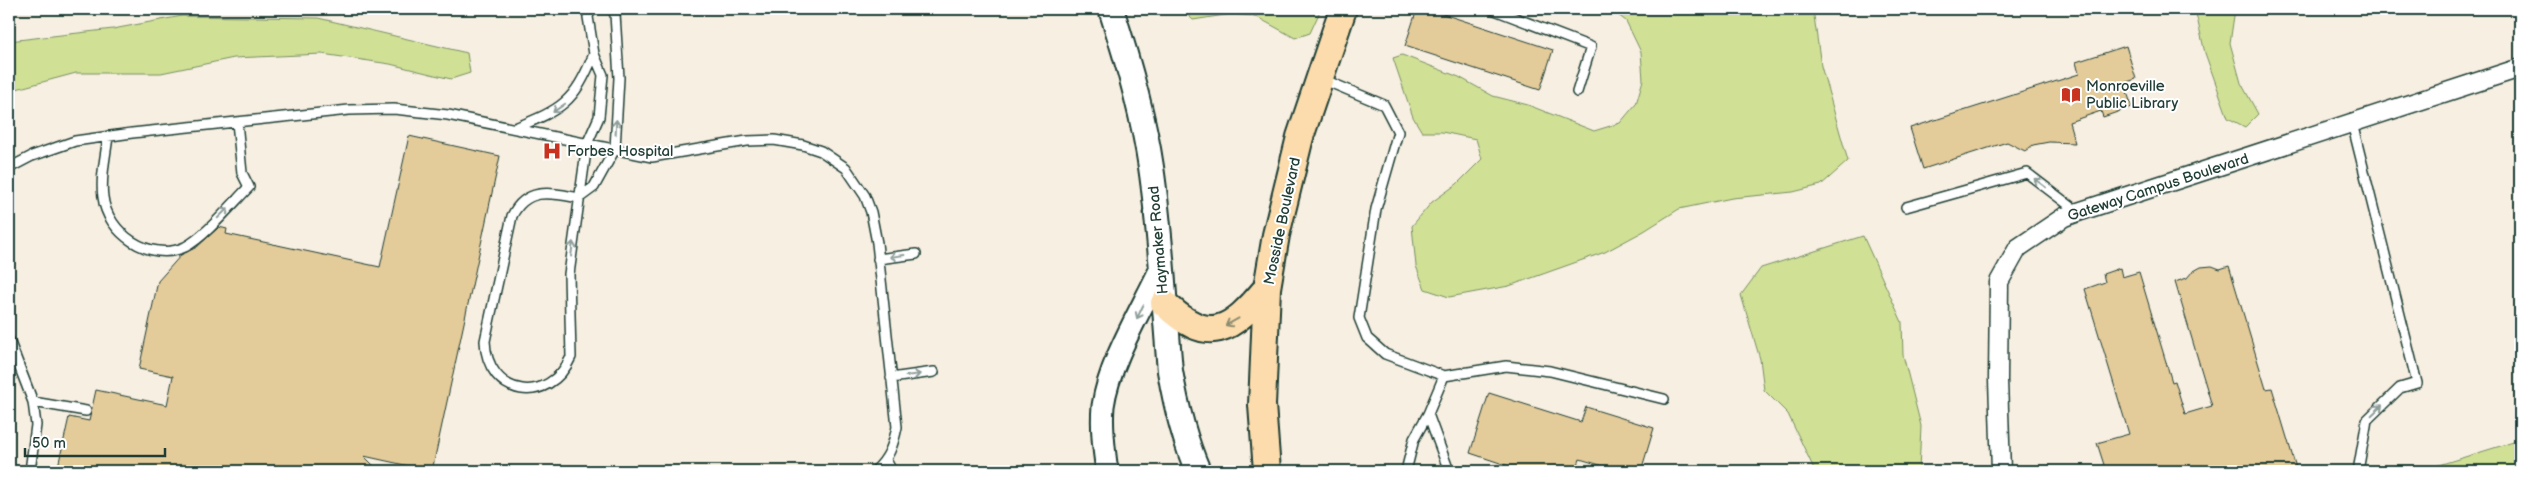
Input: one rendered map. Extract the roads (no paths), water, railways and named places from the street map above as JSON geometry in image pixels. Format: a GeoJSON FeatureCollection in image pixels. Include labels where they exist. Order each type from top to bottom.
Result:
{"type":"FeatureCollection","features":[{"type":"Feature","properties":{"kind":"main road","name":"Mosside Boulevard"},"geometry":{"type":"LineString","coordinates":[[1267,471],[1262,405],[1267,288],[1276,235],[1300,137],[1343,9]]}},
{"type":"Feature","properties":{"kind":"main road","name":"Haymaker Road"},"geometry":{"type":"LineString","coordinates":[[1115,19],[1141,111],[1150,158],[1170,371],[1175,402],[1181,429],[1198,471]]}},
{"type":"Feature","properties":{"kind":"main road"},"geometry":{"type":"LineString","coordinates":[[1164,303],[1188,324],[1203,329],[1214,329],[1229,325],[1244,315],[1267,288]]}},
{"type":"Feature","properties":{"kind":"street"},"geometry":{"type":"LineString","coordinates":[[1099,9],[1115,19]]}},
{"type":"Feature","properties":{"kind":"street","name":"Gateway Campus Boulevard"},"geometry":{"type":"LineString","coordinates":[[2001,471],[1998,380],[1999,282],[2018,248],[2064,217],[2520,68]]}},
{"type":"Feature","properties":{"kind":"street"},"geometry":{"type":"LineString","coordinates":[[1107,471],[1102,438],[1103,405],[1116,362],[1161,268]]}},
{"type":"Feature","properties":{"kind":"lane"},"geometry":{"type":"LineString","coordinates":[[591,9],[588,17],[594,54],[603,75],[599,117],[587,144],[579,198],[568,297],[572,339],[571,357],[566,368],[556,380],[544,387],[529,390],[514,388],[501,381],[491,370],[485,356],[485,341],[512,216],[523,200],[539,193],[579,198],[594,187],[615,149],[619,78],[615,14],[611,9]]}},
{"type":"Feature","properties":{"kind":"lane"},"geometry":{"type":"LineString","coordinates":[[1492,9],[1590,48],[1577,92]]}},
{"type":"Feature","properties":{"kind":"lane"},"geometry":{"type":"LineString","coordinates":[[514,129],[552,113],[568,101],[583,82],[594,54]]}},
{"type":"Feature","properties":{"kind":"lane"},"geometry":{"type":"LineString","coordinates":[[1320,78],[1384,105],[1398,132],[1376,209],[1358,318],[1367,338],[1385,354],[1444,376],[1506,366],[1550,371],[1664,399]]}},
{"type":"Feature","properties":{"kind":"lane"},"geometry":{"type":"LineString","coordinates":[[9,168],[32,156],[75,141],[349,110],[394,109],[448,115],[652,157],[747,141],[774,140],[803,145],[821,151],[846,168],[865,196],[871,212],[878,259],[896,427],[893,446],[886,460],[875,471]]}},
{"type":"Feature","properties":{"kind":"lane"},"geometry":{"type":"LineString","coordinates":[[108,136],[102,196],[112,221],[123,235],[138,246],[160,251],[184,247],[197,239],[249,187],[242,173],[237,122]]}},
{"type":"Feature","properties":{"kind":"lane"},"geometry":{"type":"LineString","coordinates":[[2352,123],[2418,383],[2400,388],[2367,420],[2358,471]]}},
{"type":"Feature","properties":{"kind":"lane"},"geometry":{"type":"LineString","coordinates":[[1906,207],[2027,173],[2078,212]]}},
{"type":"Feature","properties":{"kind":"lane"},"geometry":{"type":"LineString","coordinates":[[878,259],[916,254]]}},
{"type":"Feature","properties":{"kind":"lane"},"geometry":{"type":"LineString","coordinates":[[9,340],[33,402],[36,425],[30,471]]}},
{"type":"Feature","properties":{"kind":"lane"},"geometry":{"type":"LineString","coordinates":[[891,378],[934,372]]}},
{"type":"Feature","properties":{"kind":"lane"},"geometry":{"type":"LineString","coordinates":[[1406,471],[1414,439],[1428,414],[1444,376]]}},
{"type":"Feature","properties":{"kind":"lane"},"geometry":{"type":"LineString","coordinates":[[33,402],[86,411]]}},
{"type":"Feature","properties":{"kind":"lane"},"geometry":{"type":"LineString","coordinates":[[1428,414],[1450,471]]}},
{"type":"Feature","properties":{"kind":"lane"},"geometry":{"type":"LineString","coordinates":[[886,460],[892,471]]}},
{"type":"Feature","properties":{"kind":"place","name":"Monroeville Public Library"},"geometry":{"type":"Point","coordinates":[2071,95]}},
{"type":"Feature","properties":{"kind":"place","name":"Forbes Hospital"},"geometry":{"type":"Point","coordinates":[552,151]}}]}
